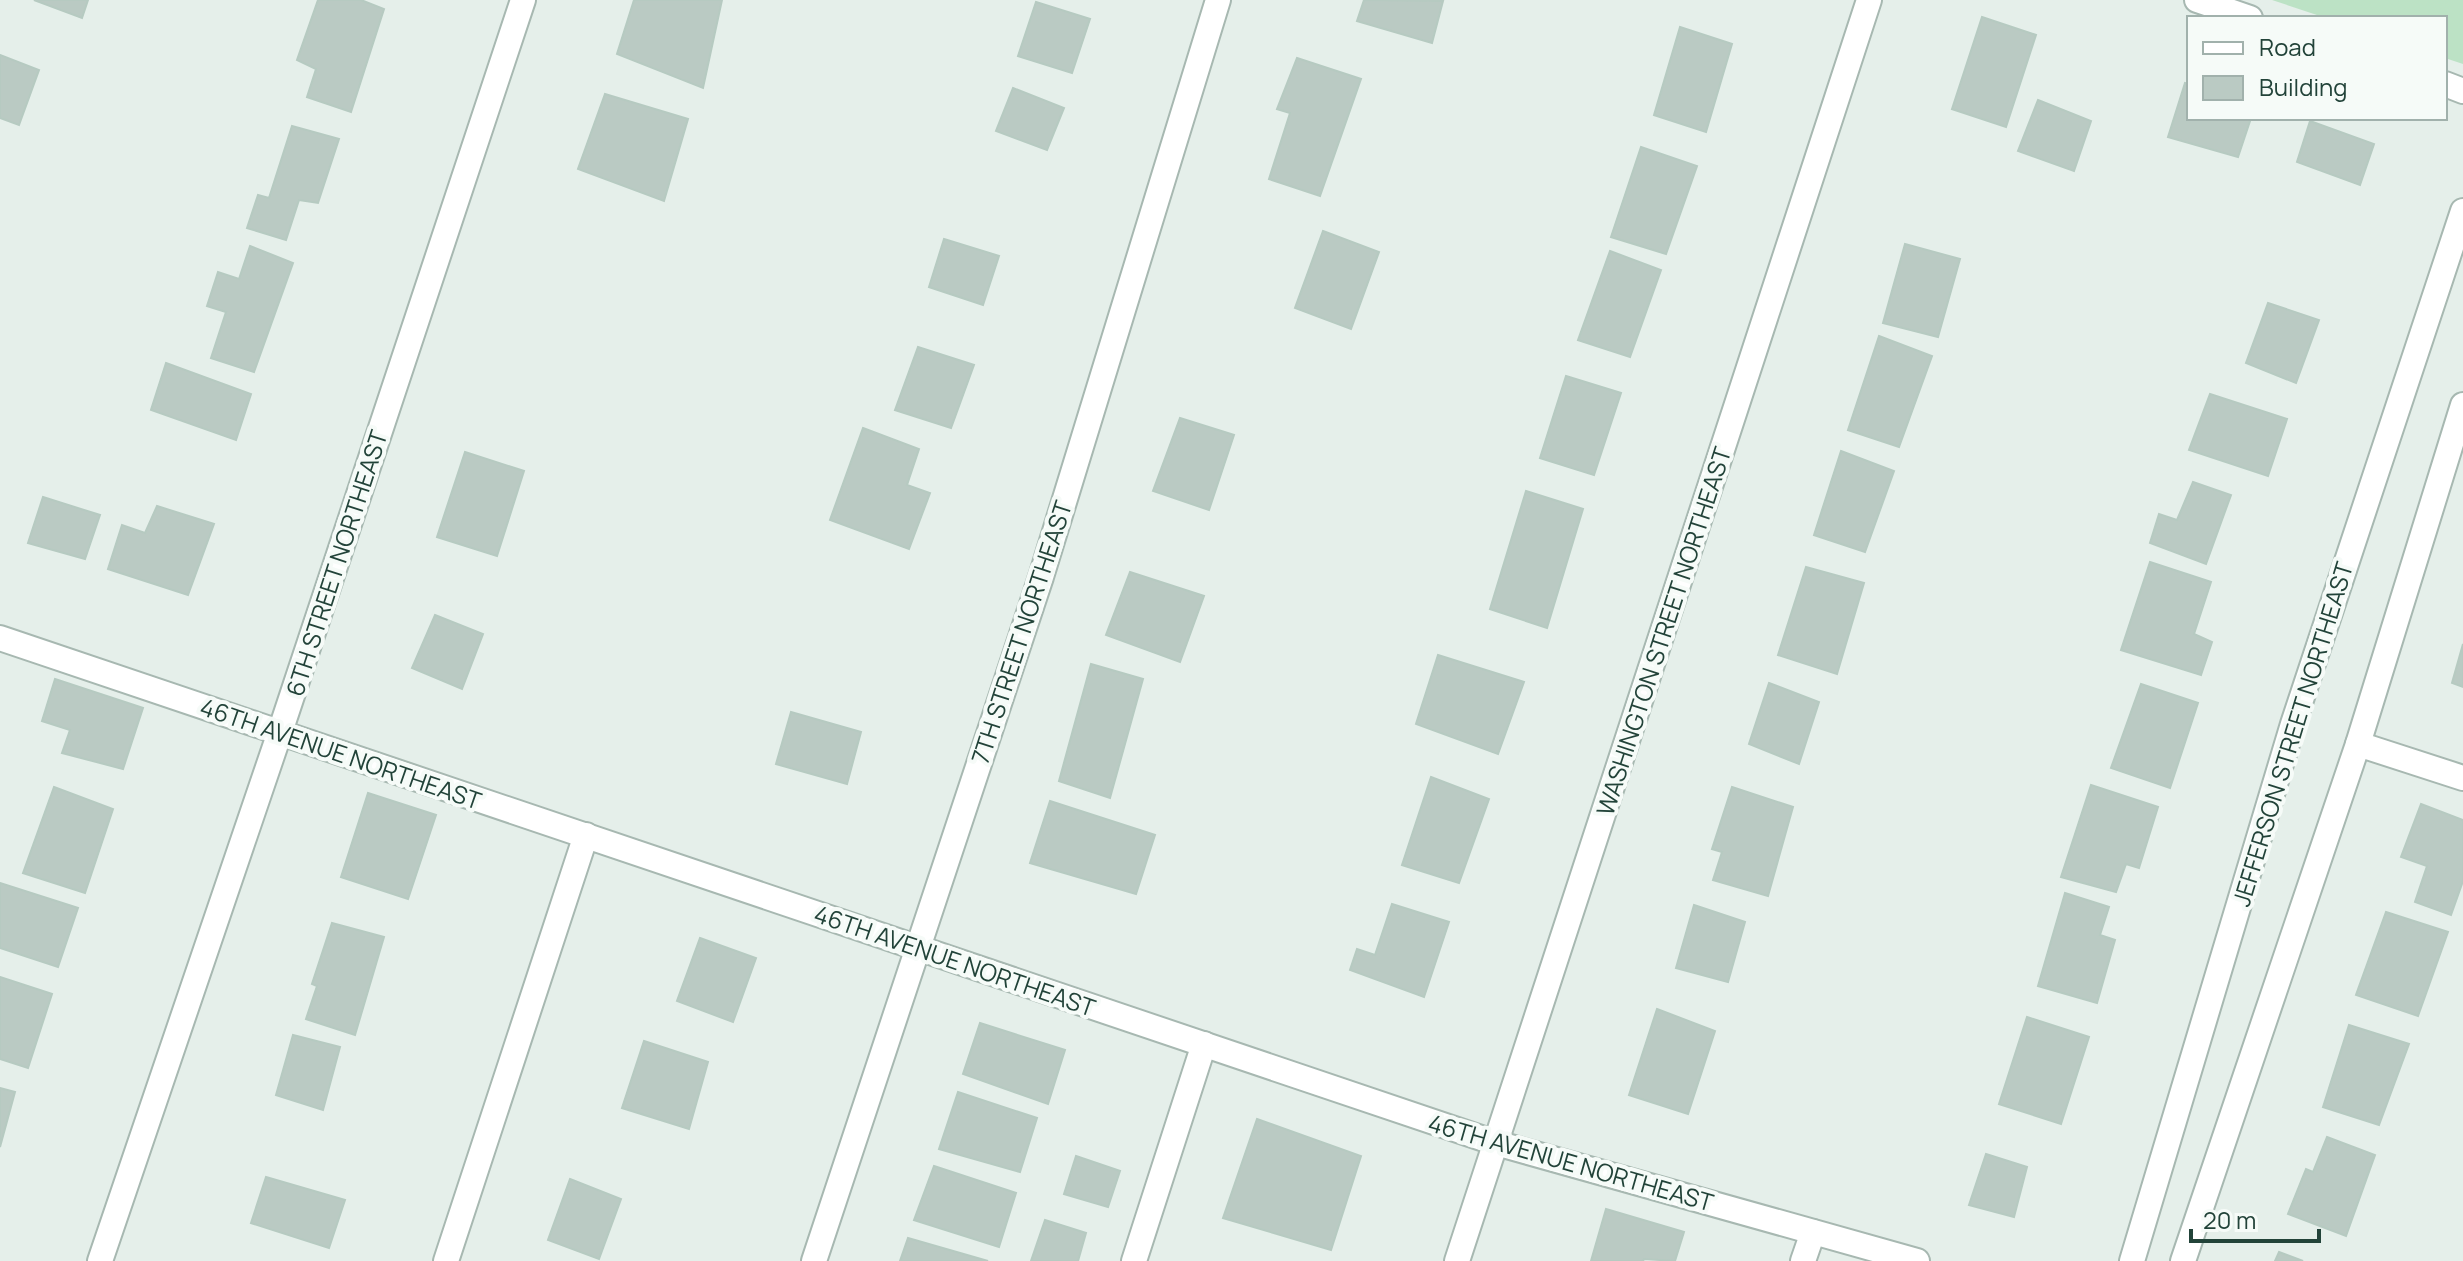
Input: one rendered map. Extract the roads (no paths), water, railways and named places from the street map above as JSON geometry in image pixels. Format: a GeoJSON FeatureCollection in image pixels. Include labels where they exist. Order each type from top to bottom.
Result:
{"type":"FeatureCollection","features":[{"type":"Feature","properties":{"kind":"street","name":"6TH STREET NORTHEAST"},"geometry":{"type":"LineString","coordinates":[[100,1261],[280,732],[523,0]]}},
{"type":"Feature","properties":{"kind":"street","name":"7TH STREET NORTHEAST"},"geometry":{"type":"LineString","coordinates":[[814,1261],[1041,577],[1218,0]]}},
{"type":"Feature","properties":{"kind":"street","name":"WASHINGTON STREET NORTHEAST"},"geometry":{"type":"LineString","coordinates":[[1457,1261],[1869,0]]}},
{"type":"Feature","properties":{"kind":"street"},"geometry":{"type":"LineString","coordinates":[[2197,0],[2244,16]]}},
{"type":"Feature","properties":{"kind":"street","name":"JEFFERSON STREET NORTHEAST"},"geometry":{"type":"LineString","coordinates":[[2132,1261],[2293,724],[2463,211]]}},
{"type":"Feature","properties":{"kind":"street"},"geometry":{"type":"LineString","coordinates":[[2183,1261],[2358,744],[2463,405]]}},
{"type":"Feature","properties":{"kind":"street","name":"46TH AVENUE NORTHEAST"},"geometry":{"type":"LineString","coordinates":[[0,638],[1496,1143],[1917,1261]]}},
{"type":"Feature","properties":{"kind":"street"},"geometry":{"type":"LineString","coordinates":[[2358,744],[2463,778]]}},
{"type":"Feature","properties":{"kind":"street"},"geometry":{"type":"LineString","coordinates":[[446,1261],[586,835]]}},
{"type":"Feature","properties":{"kind":"street"},"geometry":{"type":"LineString","coordinates":[[1134,1261],[1204,1044]]}},
{"type":"Feature","properties":{"kind":"street"},"geometry":{"type":"LineString","coordinates":[[1803,1261],[1813,1232]]}}]}
